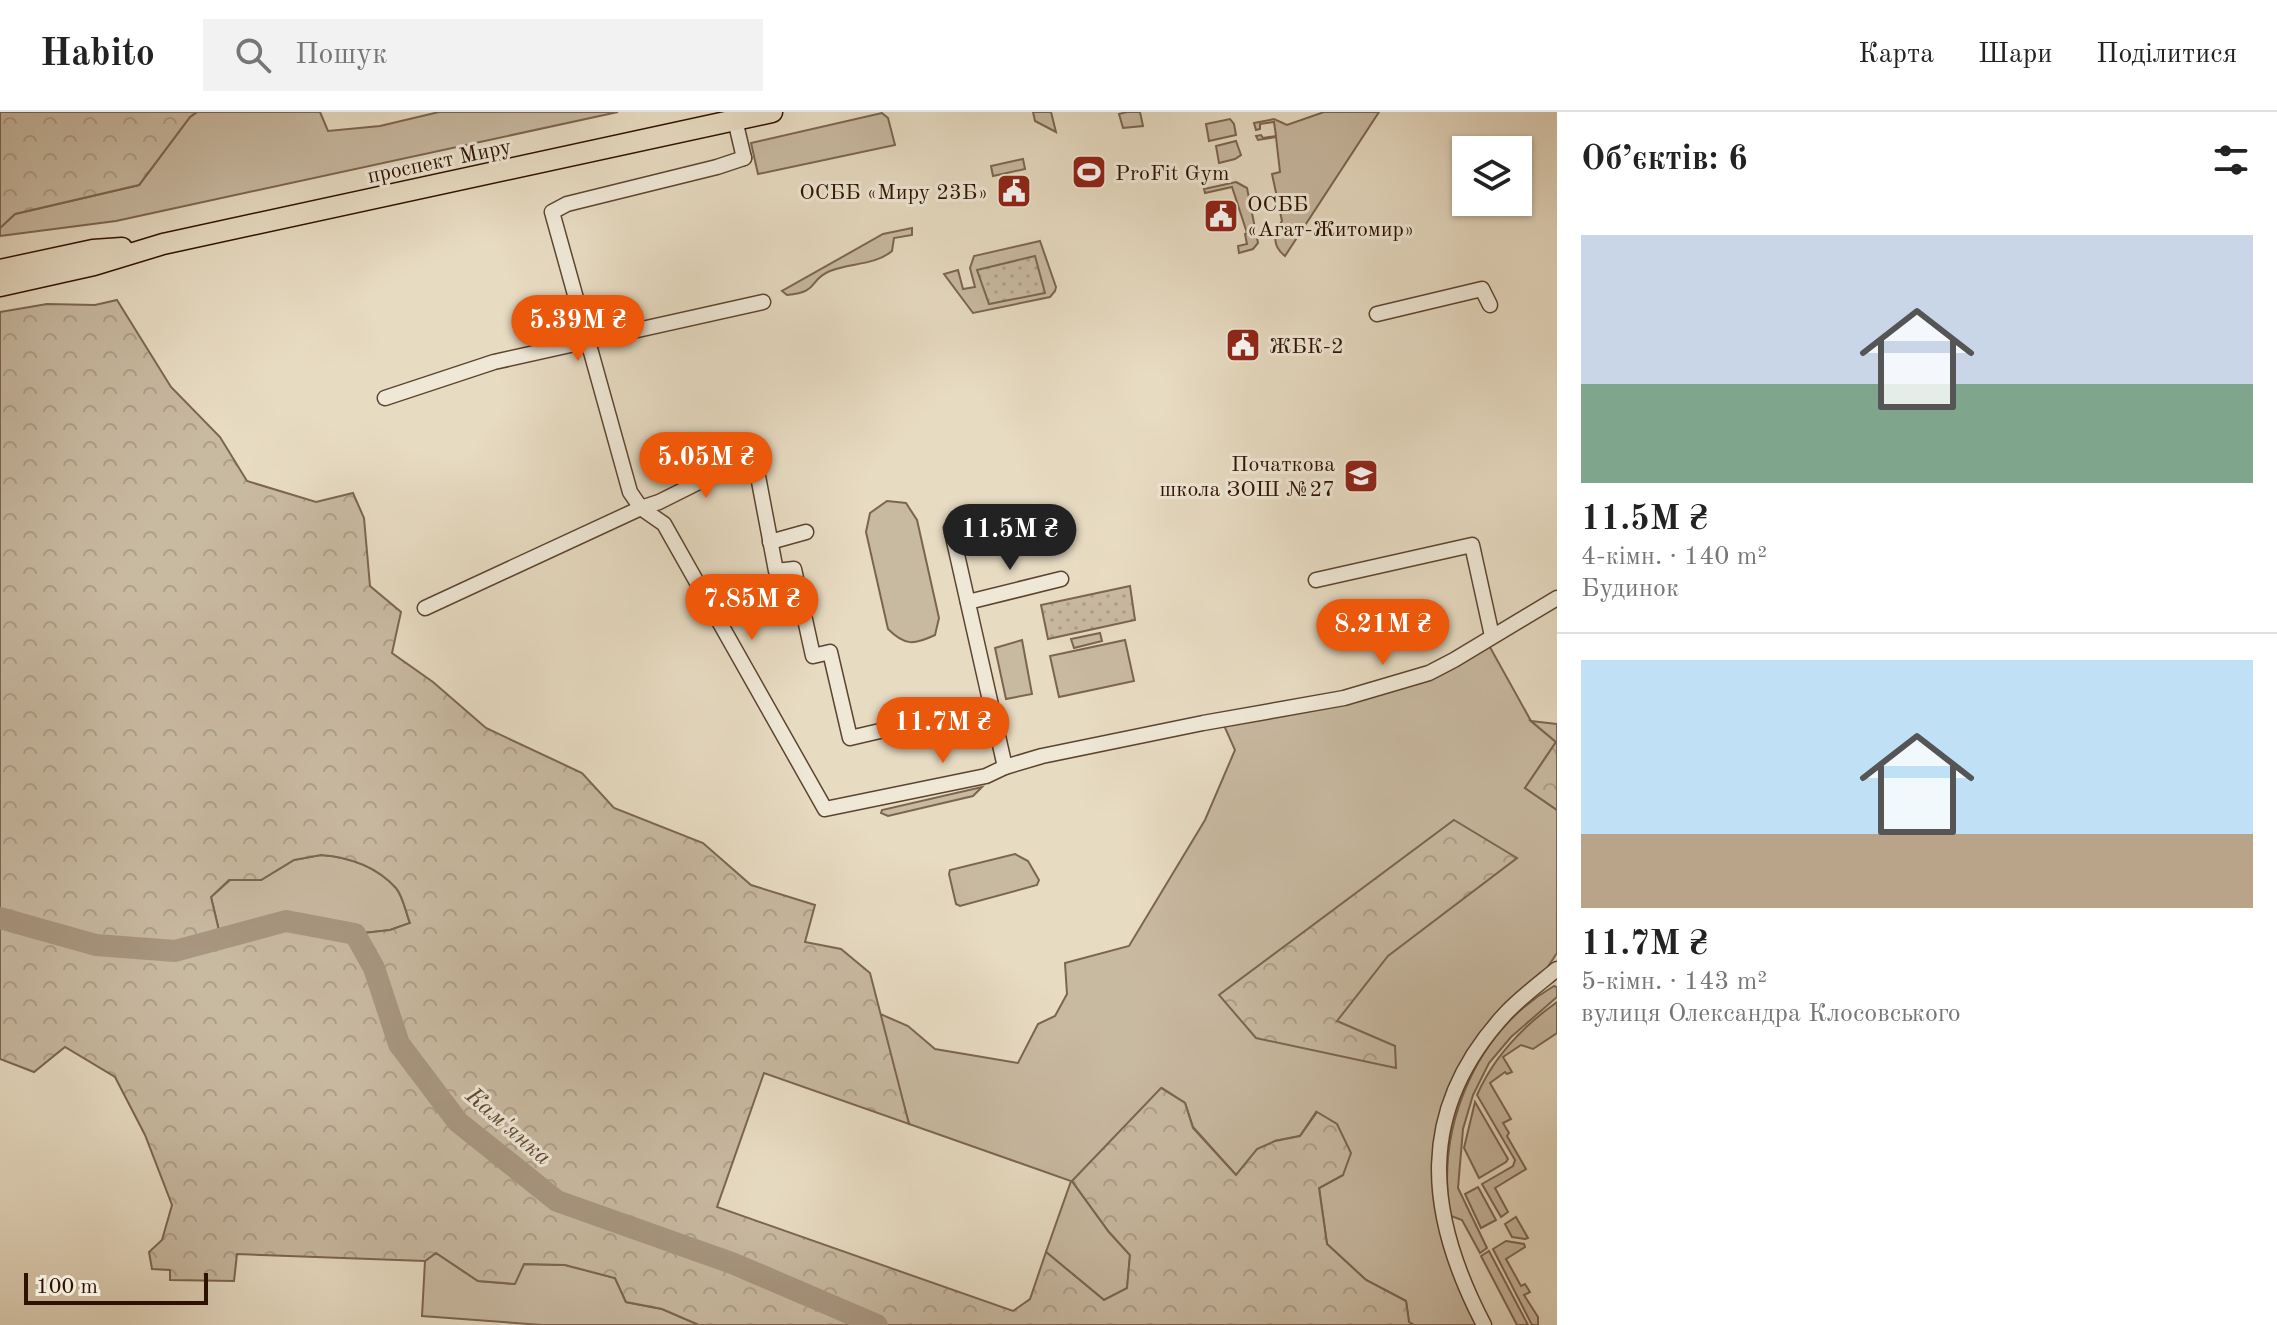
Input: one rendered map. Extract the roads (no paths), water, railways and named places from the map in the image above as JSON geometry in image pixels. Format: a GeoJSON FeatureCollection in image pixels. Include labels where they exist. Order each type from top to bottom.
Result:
{"type":"FeatureCollection","features":[{"type":"Feature","properties":{"kind":"main road","name":"проспект Миру"},"geometry":{"type":"LineString","coordinates":[[0,270],[163,244],[772,112]]}},
{"type":"Feature","properties":{"kind":"main road","name":"проспект Миру"},"geometry":{"type":"LineString","coordinates":[[0,286],[94,257]]}},
{"type":"Feature","properties":{"kind":"street"},"geometry":{"type":"LineString","coordinates":[[735,120],[744,158],[567,204],[552,212],[630,492],[641,508],[664,524],[825,809],[986,776],[1042,756],[1344,698],[1429,673],[1557,598]]}},
{"type":"Feature","properties":{"kind":"street"},"geometry":{"type":"LineString","coordinates":[[1377,314],[1482,289],[1490,305]]}},
{"type":"Feature","properties":{"kind":"street"},"geometry":{"type":"LineString","coordinates":[[385,398],[494,362],[763,302]]}},
{"type":"Feature","properties":{"kind":"street"},"geometry":{"type":"LineString","coordinates":[[425,608],[659,502],[753,450],[776,571],[794,569],[813,656],[830,652],[850,738],[991,705]]}},
{"type":"Feature","properties":{"kind":"street"},"geometry":{"type":"LineString","coordinates":[[951,528],[1005,767]]}},
{"type":"Feature","properties":{"kind":"street"},"geometry":{"type":"LineString","coordinates":[[770,542],[806,532]]}},
{"type":"Feature","properties":{"kind":"street"},"geometry":{"type":"LineString","coordinates":[[1316,580],[1472,545],[1492,636]]}},
{"type":"Feature","properties":{"kind":"street"},"geometry":{"type":"LineString","coordinates":[[968,602],[1061,579]]}},
{"type":"Feature","properties":{"kind":"street"},"geometry":{"type":"LineString","coordinates":[[1484,1325],[1458,1272],[1445,1225],[1439,1172],[1443,1134],[1455,1092],[1480,1045],[1509,1010],[1557,969]]}},
{"type":"Feature","properties":{"kind":"waterway","name":"Кам'янка"},"geometry":{"type":"LineString","coordinates":[[0,918],[96,945],[175,951],[286,921],[355,934],[374,968],[399,1044],[458,1122],[557,1201],[732,1263],[877,1325]]}},
{"type":"Feature","properties":{"kind":"place","name":"ProFit Gym"},"geometry":{"type":"Point","coordinates":[1089,172]}},
{"type":"Feature","properties":{"kind":"place","name":"ОСББ «Миру 23Б»"},"geometry":{"type":"Point","coordinates":[1014,191]}},
{"type":"Feature","properties":{"kind":"place","name":"ОСББ «Агат-Житомир»"},"geometry":{"type":"Point","coordinates":[1221,216]}},
{"type":"Feature","properties":{"kind":"place","name":"ЖБК-2"},"geometry":{"type":"Point","coordinates":[1243,345]}},
{"type":"Feature","properties":{"kind":"place","name":"Початкова школа ЗОШ №27"},"geometry":{"type":"Point","coordinates":[1361,476]}}]}
